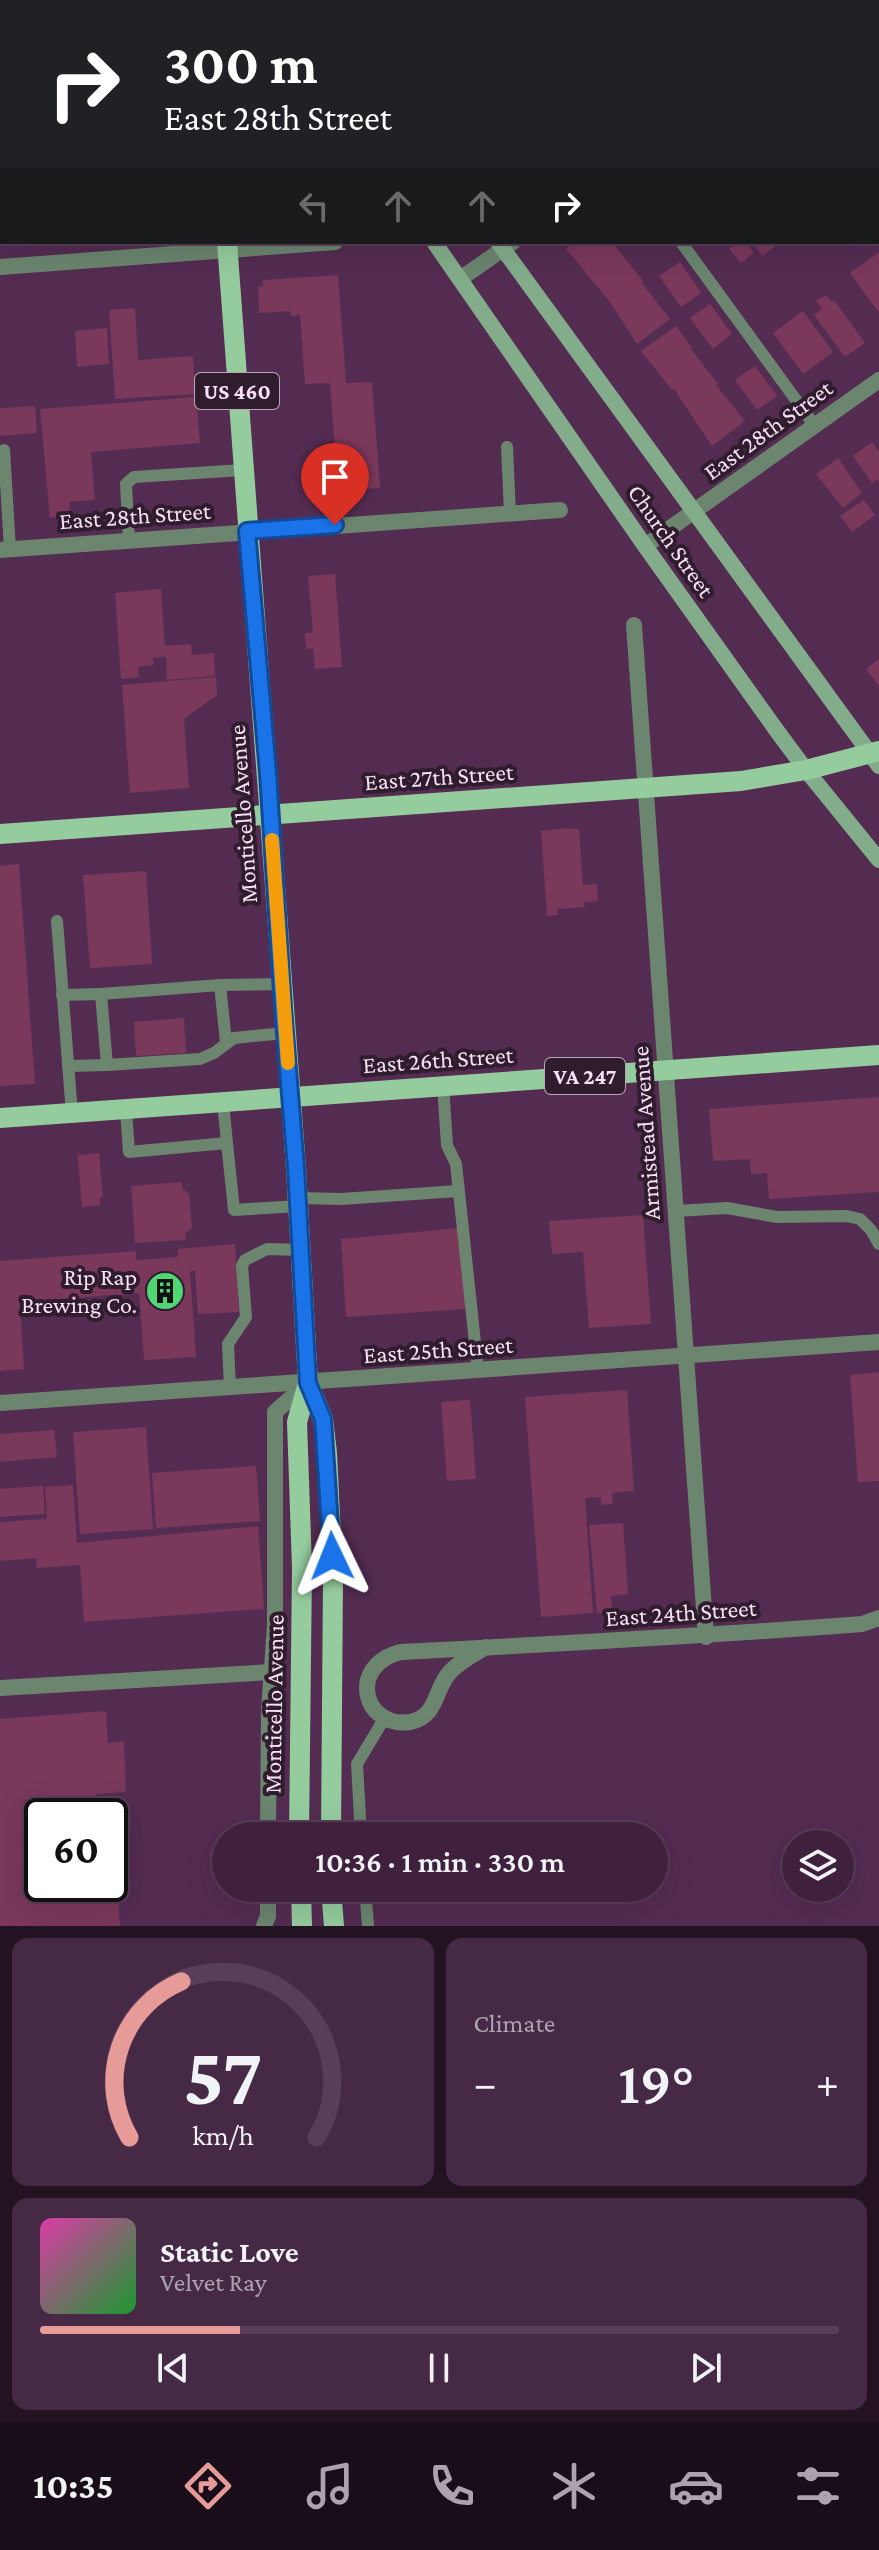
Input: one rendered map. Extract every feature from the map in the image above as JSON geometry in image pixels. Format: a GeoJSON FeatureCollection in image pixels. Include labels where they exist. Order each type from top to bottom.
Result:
{"type":"FeatureCollection","features":[{"type":"Feature","properties":{"kind":"main road","name":"Church Street"},"geometry":{"type":"LineString","coordinates":[[435,244],[645,546],[806,770],[879,860]]}},
{"type":"Feature","properties":{"kind":"main road","name":"Church Street"},"geometry":{"type":"LineString","coordinates":[[504,244],[693,512],[876,757]]}},
{"type":"Feature","properties":{"kind":"main road","name":"Monticello Avenue"},"geometry":{"type":"LineString","coordinates":[[227,246],[271,814],[308,1383],[297,1422],[302,1568],[299,1822]]}},
{"type":"Feature","properties":{"kind":"main road","name":"East 27th Street"},"geometry":{"type":"LineString","coordinates":[[0,834],[741,781],[876,757]]}},
{"type":"Feature","properties":{"kind":"main road","name":"East 26th Street"},"geometry":{"type":"LineString","coordinates":[[0,1118],[879,1055]]}},
{"type":"Feature","properties":{"kind":"main road","name":"Monticello Avenue"},"geometry":{"type":"LineString","coordinates":[[308,1383],[323,1419],[331,1512],[331,1822]]}},
{"type":"Feature","properties":{"kind":"main road"},"geometry":{"type":"LineString","coordinates":[[301,1902],[302,1926]]}},
{"type":"Feature","properties":{"kind":"main road"},"geometry":{"type":"LineString","coordinates":[[332,1902],[334,1926]]}},
{"type":"Feature","properties":{"kind":"street"},"geometry":{"type":"LineString","coordinates":[[0,267],[276,244]]}},
{"type":"Feature","properties":{"kind":"street"},"geometry":{"type":"LineString","coordinates":[[460,279],[504,244]]}},
{"type":"Feature","properties":{"kind":"street","name":"East 28th Street"},"geometry":{"type":"LineString","coordinates":[[645,546],[879,380]]}},
{"type":"Feature","properties":{"kind":"street","name":"East 28th Street"},"geometry":{"type":"LineString","coordinates":[[5,550],[560,510]]}},
{"type":"Feature","properties":{"kind":"street","name":"Armistead Avenue"},"geometry":{"type":"LineString","coordinates":[[634,625],[706,1637]]}},
{"type":"Feature","properties":{"kind":"street","name":"East 25th Street"},"geometry":{"type":"LineString","coordinates":[[0,1403],[879,1342]]}},
{"type":"Feature","properties":{"kind":"street"},"geometry":{"type":"LineString","coordinates":[[268,1822],[269,1710],[275,1625],[275,1412],[308,1383]]}},
{"type":"Feature","properties":{"kind":"street","name":"East 24th Street"},"geometry":{"type":"LineString","coordinates":[[384,1719],[371,1702],[366,1686],[369,1674],[389,1655],[401,1652],[706,1637],[862,1624],[879,1618]]}},
{"type":"Feature","properties":{"kind":"street"},"geometry":{"type":"LineString","coordinates":[[384,1719],[395,1723],[412,1722],[427,1716],[448,1674],[486,1647]]}},
{"type":"Feature","properties":{"kind":"street"},"geometry":{"type":"LineString","coordinates":[[0,1688],[272,1672]]}},
{"type":"Feature","properties":{"kind":"street"},"geometry":{"type":"LineString","coordinates":[[264,1926],[268,1902]]}},
{"type":"Feature","properties":{"kind":"lane"},"geometry":{"type":"LineString","coordinates":[[682,244],[815,426]]}},
{"type":"Feature","properties":{"kind":"lane"},"geometry":{"type":"LineString","coordinates":[[507,447],[510,513]]}},
{"type":"Feature","properties":{"kind":"lane"},"geometry":{"type":"LineString","coordinates":[[4,450],[5,550]]}},
{"type":"Feature","properties":{"kind":"lane"},"geometry":{"type":"LineString","coordinates":[[129,541],[126,484],[134,477],[243,470]]}},
{"type":"Feature","properties":{"kind":"lane"},"geometry":{"type":"LineString","coordinates":[[57,921],[72,1114]]}},
{"type":"Feature","properties":{"kind":"lane"},"geometry":{"type":"LineString","coordinates":[[62,995],[281,984]]}},
{"type":"Feature","properties":{"kind":"lane"},"geometry":{"type":"LineString","coordinates":[[220,985],[226,1042]]}},
{"type":"Feature","properties":{"kind":"lane"},"geometry":{"type":"LineString","coordinates":[[101,994],[107,1065]]}},
{"type":"Feature","properties":{"kind":"lane"},"geometry":{"type":"LineString","coordinates":[[68,1066],[200,1059],[234,1038],[285,1033]]}},
{"type":"Feature","properties":{"kind":"lane"},"geometry":{"type":"LineString","coordinates":[[443,1085],[447,1145],[456,1164],[478,1371]]}},
{"type":"Feature","properties":{"kind":"lane"},"geometry":{"type":"LineString","coordinates":[[223,1102],[234,1210],[298,1202],[458,1191]]}},
{"type":"Feature","properties":{"kind":"lane"},"geometry":{"type":"LineString","coordinates":[[126,1110],[129,1152],[227,1143]]}},
{"type":"Feature","properties":{"kind":"lane"},"geometry":{"type":"LineString","coordinates":[[676,1211],[727,1208],[777,1217],[847,1216],[860,1219],[879,1244]]}},
{"type":"Feature","properties":{"kind":"lane"},"geometry":{"type":"LineString","coordinates":[[230,1388],[228,1344],[246,1317],[242,1266],[245,1260],[267,1249],[301,1250]]}},
{"type":"Feature","properties":{"kind":"lane"},"geometry":{"type":"LineString","coordinates":[[360,1822],[357,1764],[384,1719]]}},
{"type":"Feature","properties":{"kind":"lane"},"geometry":{"type":"LineString","coordinates":[[366,1902],[368,1926]]}},
{"type":"Feature","properties":{"kind":"building"},"geometry":{"type":"Polygon","coordinates":[[[573,244],[616,244],[670,319],[637,344],[610,302],[566,249],[573,244]]]}},
{"type":"Feature","properties":{"kind":"building"},"geometry":{"type":"Polygon","coordinates":[[[735,244],[747,244],[754,253],[741,263],[729,249],[735,244]]]}},
{"type":"Feature","properties":{"kind":"building"},"geometry":{"type":"Polygon","coordinates":[[[753,244],[778,244],[762,256],[753,244]]]}},
{"type":"Feature","properties":{"kind":"building"},"geometry":{"type":"Polygon","coordinates":[[[879,252],[879,313],[850,273],[879,252]]]}},
{"type":"Feature","properties":{"kind":"building"},"geometry":{"type":"Polygon","coordinates":[[[680,262],[701,293],[681,307],[659,276],[680,262]]]}},
{"type":"Feature","properties":{"kind":"building"},"geometry":{"type":"Polygon","coordinates":[[[338,275],[346,383],[372,382],[380,488],[338,491],[330,383],[305,384],[300,315],[291,316],[290,311],[259,313],[258,287],[263,286],[263,280],[338,275]]]}},
{"type":"Feature","properties":{"kind":"building"},"geometry":{"type":"Polygon","coordinates":[[[826,295],[832,302],[834,300],[865,343],[845,357],[814,315],[822,309],[816,301],[826,295]]]}},
{"type":"Feature","properties":{"kind":"building"},"geometry":{"type":"Polygon","coordinates":[[[710,304],[732,334],[713,349],[690,318],[710,304]]]}},
{"type":"Feature","properties":{"kind":"building"},"geometry":{"type":"Polygon","coordinates":[[[135,308],[138,360],[193,356],[195,394],[115,399],[109,310],[135,308]]]}},
{"type":"Feature","properties":{"kind":"building"},"geometry":{"type":"Polygon","coordinates":[[[803,311],[833,352],[803,374],[773,333],[803,311]]]}},
{"type":"Feature","properties":{"kind":"building"},"geometry":{"type":"Polygon","coordinates":[[[676,326],[745,421],[712,446],[674,389],[641,351],[676,326]]]}},
{"type":"Feature","properties":{"kind":"building"},"geometry":{"type":"Polygon","coordinates":[[[107,328],[109,364],[77,367],[75,331],[107,328]]]}},
{"type":"Feature","properties":{"kind":"building"},"geometry":{"type":"Polygon","coordinates":[[[755,366],[777,396],[757,410],[735,380],[755,366]]]}},
{"type":"Feature","properties":{"kind":"building"},"geometry":{"type":"Polygon","coordinates":[[[196,397],[200,443],[91,452],[95,500],[69,502],[71,515],[50,518],[40,409],[196,397]]]}},
{"type":"Feature","properties":{"kind":"building"},"geometry":{"type":"Polygon","coordinates":[[[35,406],[37,433],[0,436],[0,408],[35,406]]]}},
{"type":"Feature","properties":{"kind":"building"},"geometry":{"type":"Polygon","coordinates":[[[872,442],[879,452],[879,482],[877,479],[872,483],[853,456],[872,442]]]}},
{"type":"Feature","properties":{"kind":"building"},"geometry":{"type":"Polygon","coordinates":[[[838,458],[862,493],[843,508],[816,474],[838,458]]]}},
{"type":"Feature","properties":{"kind":"building"},"geometry":{"type":"Polygon","coordinates":[[[864,500],[875,515],[852,532],[840,516],[864,500]]]}},
{"type":"Feature","properties":{"kind":"building"},"geometry":{"type":"Polygon","coordinates":[[[335,574],[342,667],[315,669],[313,648],[306,649],[305,633],[313,633],[308,576],[335,574]]]}},
{"type":"Feature","properties":{"kind":"building"},"geometry":{"type":"Polygon","coordinates":[[[161,589],[165,646],[191,644],[192,655],[214,653],[215,676],[167,680],[166,657],[153,658],[154,665],[138,667],[139,677],[121,679],[115,593],[161,589]]]}},
{"type":"Feature","properties":{"kind":"building"},"geometry":{"type":"Polygon","coordinates":[[[879,659],[879,686],[866,669],[879,659]]]}},
{"type":"Feature","properties":{"kind":"building"},"geometry":{"type":"Polygon","coordinates":[[[216,677],[217,695],[184,719],[189,788],[130,793],[122,685],[216,677]]]}},
{"type":"Feature","properties":{"kind":"building"},"geometry":{"type":"Polygon","coordinates":[[[579,829],[583,885],[597,884],[598,901],[584,902],[585,907],[557,909],[558,915],[547,916],[541,831],[579,829]]]}},
{"type":"Feature","properties":{"kind":"building"},"geometry":{"type":"Polygon","coordinates":[[[19,864],[35,1084],[0,1086],[0,866],[19,864]]]}},
{"type":"Feature","properties":{"kind":"building"},"geometry":{"type":"Polygon","coordinates":[[[146,871],[152,964],[90,968],[83,875],[146,871]]]}},
{"type":"Feature","properties":{"kind":"building"},"geometry":{"type":"Polygon","coordinates":[[[184,1018],[186,1053],[136,1056],[134,1022],[184,1018]]]}},
{"type":"Feature","properties":{"kind":"building"},"geometry":{"type":"Polygon","coordinates":[[[879,1097],[879,1192],[769,1199],[767,1173],[751,1174],[750,1159],[713,1161],[709,1109],[879,1097]]]}},
{"type":"Feature","properties":{"kind":"building"},"geometry":{"type":"Polygon","coordinates":[[[99,1153],[103,1197],[100,1197],[100,1205],[82,1207],[78,1155],[99,1153]]]}},
{"type":"Feature","properties":{"kind":"building"},"geometry":{"type":"Polygon","coordinates":[[[182,1182],[182,1188],[189,1194],[192,1227],[185,1234],[186,1240],[135,1243],[131,1186],[182,1182]]]}},
{"type":"Feature","properties":{"kind":"building"},"geometry":{"type":"Polygon","coordinates":[[[643,1215],[651,1324],[589,1328],[583,1252],[552,1254],[549,1221],[643,1215]]]}},
{"type":"Feature","properties":{"kind":"building"},"geometry":{"type":"Polygon","coordinates":[[[460,1228],[466,1309],[346,1317],[341,1239],[460,1228]]]}},
{"type":"Feature","properties":{"kind":"building"},"geometry":{"type":"Polygon","coordinates":[[[235,1244],[239,1312],[198,1314],[195,1271],[190,1271],[196,1357],[144,1360],[139,1293],[20,1302],[24,1369],[0,1371],[0,1261],[136,1251],[136,1260],[178,1257],[178,1249],[235,1244]]]}},
{"type":"Feature","properties":{"kind":"building"},"geometry":{"type":"Polygon","coordinates":[[[879,1372],[879,1481],[858,1482],[850,1375],[879,1372]]]}},
{"type":"Feature","properties":{"kind":"building"},"geometry":{"type":"Polygon","coordinates":[[[627,1390],[634,1491],[612,1493],[613,1504],[601,1505],[601,1497],[585,1498],[593,1613],[541,1617],[525,1397],[627,1390]]]}},
{"type":"Feature","properties":{"kind":"building"},"geometry":{"type":"Polygon","coordinates":[[[470,1400],[476,1479],[447,1481],[441,1402],[470,1400]]]}},
{"type":"Feature","properties":{"kind":"building"},"geometry":{"type":"Polygon","coordinates":[[[146,1427],[153,1529],[80,1534],[73,1432],[146,1427]]]}},
{"type":"Feature","properties":{"kind":"building"},"geometry":{"type":"Polygon","coordinates":[[[54,1430],[57,1457],[0,1462],[0,1434],[54,1430]]]}},
{"type":"Feature","properties":{"kind":"building"},"geometry":{"type":"Polygon","coordinates":[[[256,1466],[260,1521],[156,1528],[152,1473],[256,1466]]]}},
{"type":"Feature","properties":{"kind":"building"},"geometry":{"type":"Polygon","coordinates":[[[73,1485],[77,1543],[258,1526],[264,1609],[84,1622],[80,1565],[37,1568],[36,1558],[0,1561],[0,1522],[47,1519],[45,1487],[73,1485]]]}},
{"type":"Feature","properties":{"kind":"building"},"geometry":{"type":"Polygon","coordinates":[[[43,1486],[45,1514],[0,1517],[0,1489],[43,1486]]]}},
{"type":"Feature","properties":{"kind":"building"},"geometry":{"type":"Polygon","coordinates":[[[623,1523],[628,1594],[611,1596],[612,1612],[597,1613],[589,1525],[623,1523]]]}},
{"type":"Feature","properties":{"kind":"building"},"geometry":{"type":"Polygon","coordinates":[[[106,1711],[108,1743],[124,1741],[126,1792],[96,1794],[96,1798],[24,1798],[24,1902],[118,1902],[120,1926],[0,1926],[0,1719],[106,1711]]]}},
{"type":"Feature","properties":{"kind":"slow traffic"},"geometry":{"type":"LineString","coordinates":[[272,840],[288,1063]]}},
{"type":"Feature","properties":{"kind":"place","name":"Rip Rap Brewing Co."},"geometry":{"type":"Point","coordinates":[165,1291]}},
{"type":"Feature","properties":{"kind":"route"},"geometry":{"type":"LineString","coordinates":[[332,1556],[323,1419],[308,1383],[268,773],[247,531],[335,525]]}}]}
